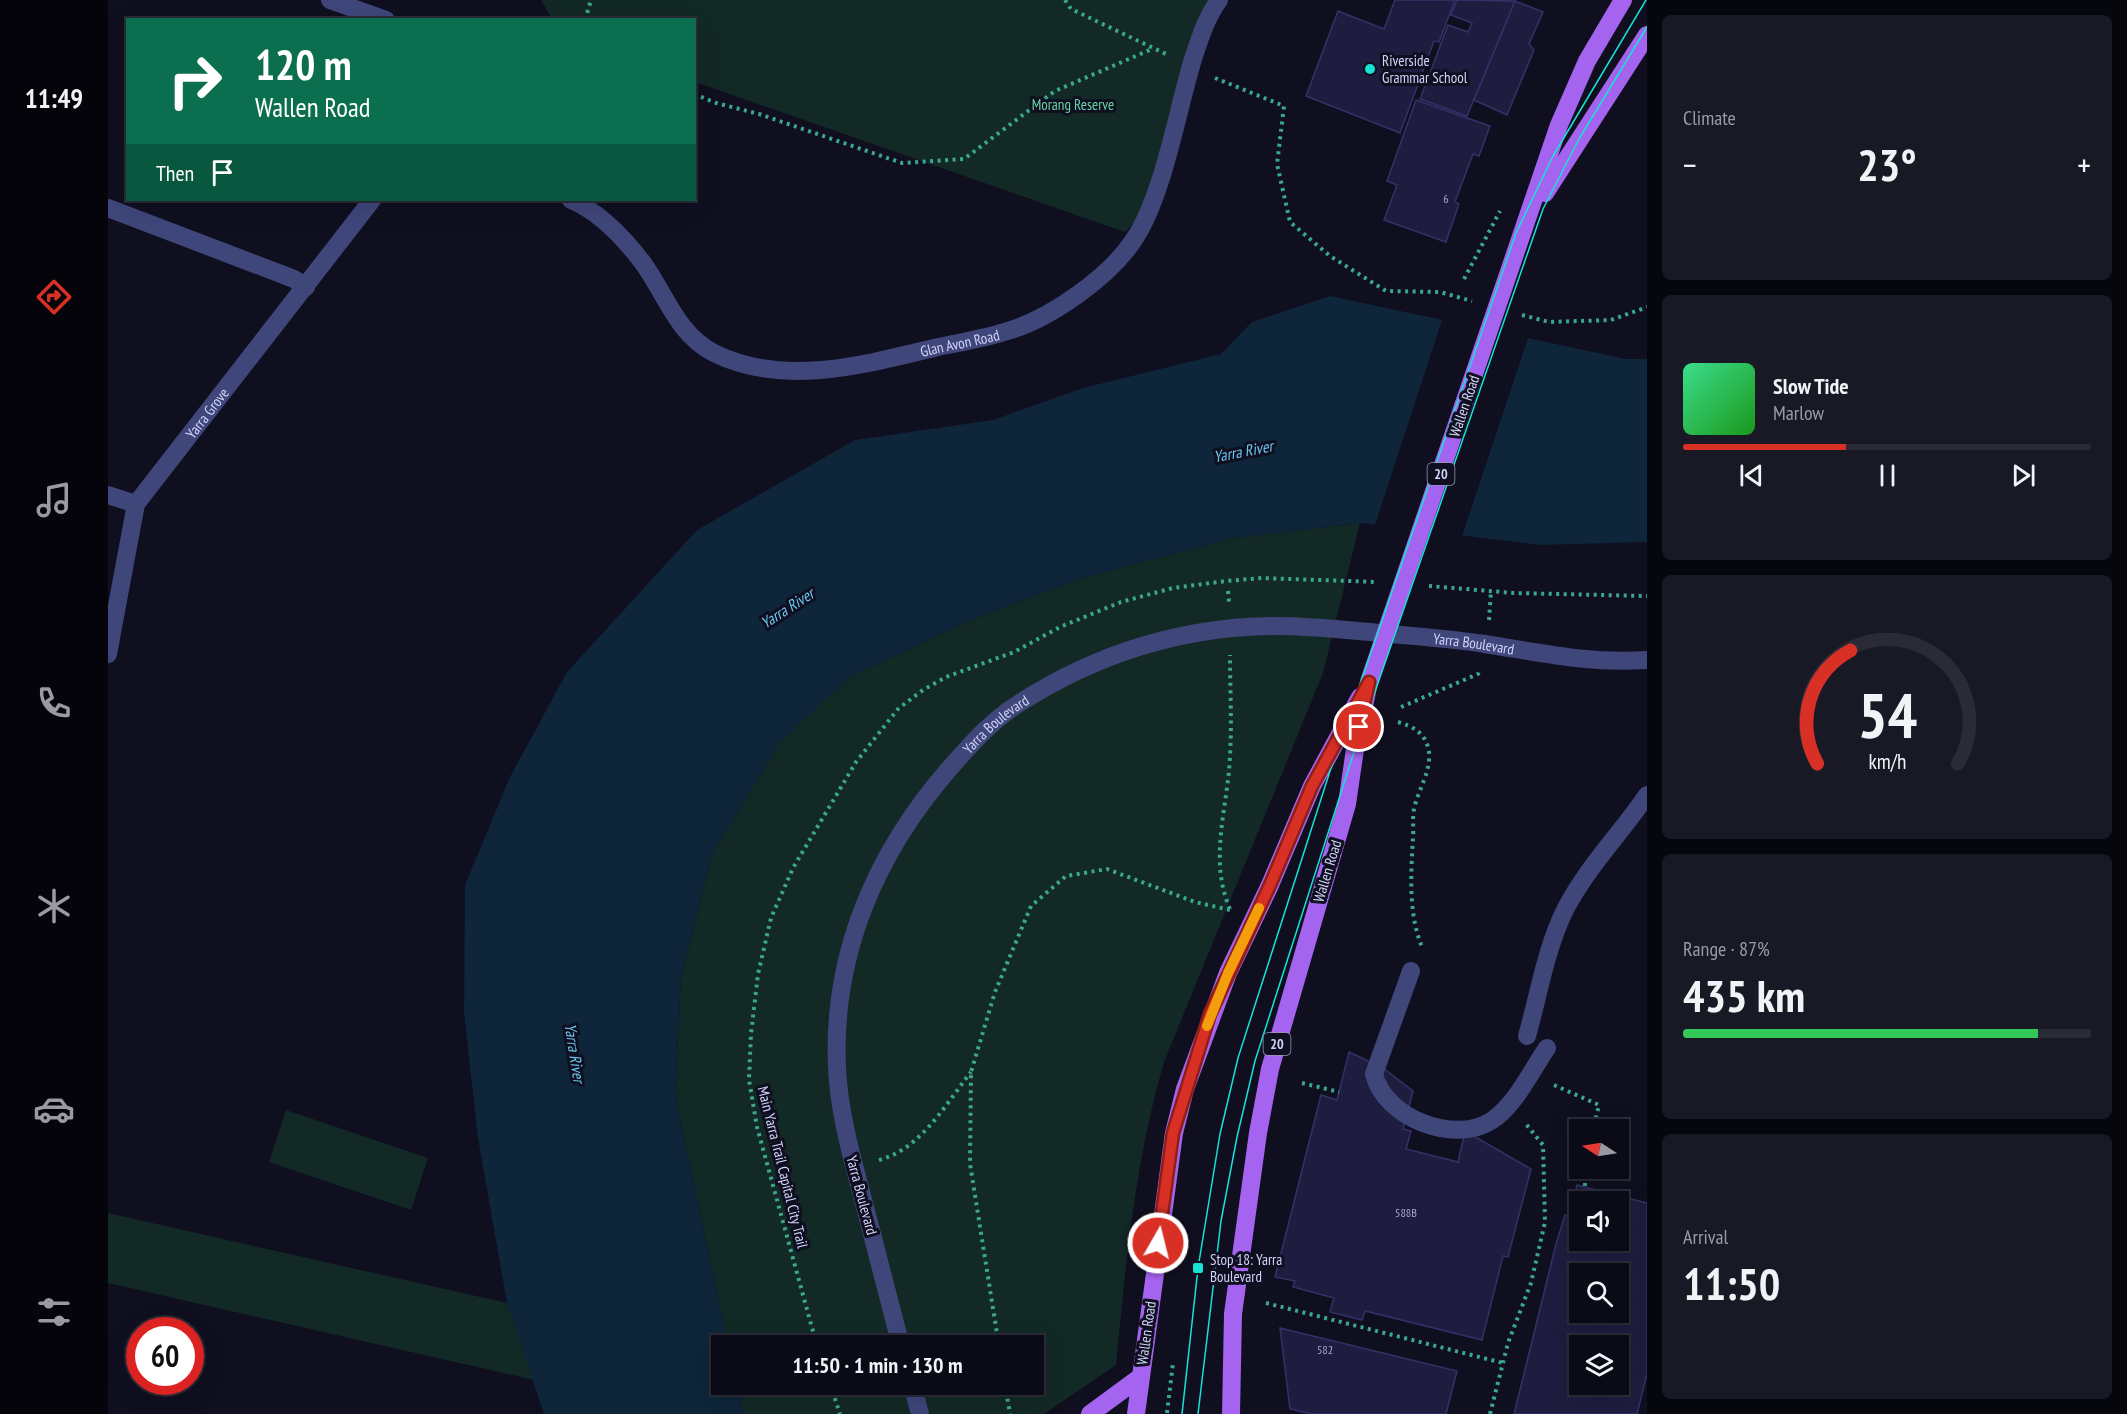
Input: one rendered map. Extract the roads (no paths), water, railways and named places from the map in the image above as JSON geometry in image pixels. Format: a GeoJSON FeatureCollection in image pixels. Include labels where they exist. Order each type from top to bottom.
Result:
{"type":"FeatureCollection","features":[{"type":"Feature","properties":{"kind":"main road","name":"Wallen Road"},"geometry":{"type":"LineString","coordinates":[[1231,1414],[1233,1314],[1258,1133],[1270,1069],[1347,804],[1355,748],[1369,682],[1571,94],[1623,0]]}},
{"type":"Feature","properties":{"kind":"main road","name":"Wallen Road"},"geometry":{"type":"LineString","coordinates":[[1513,266],[1535,210],[1551,180],[1647,35]]}},
{"type":"Feature","properties":{"kind":"main road","name":"Wallen Road"},"geometry":{"type":"LineString","coordinates":[[1136,1414],[1173,1133],[1185,1089],[1223,984],[1270,885],[1312,786],[1369,682]]}},
{"type":"Feature","properties":{"kind":"main road"},"geometry":{"type":"LineString","coordinates":[[1090,1414],[1139,1378]]}},
{"type":"Feature","properties":{"kind":"street"},"geometry":{"type":"LineString","coordinates":[[330,0],[380,18]]}},
{"type":"Feature","properties":{"kind":"street","name":"Glan Avon Road"},"geometry":{"type":"LineString","coordinates":[[574,201],[590,207],[621,237],[643,264],[691,338],[714,353],[742,364],[813,371],[851,368],[1011,330],[1066,301],[1096,280],[1134,240],[1149,208],[1204,25],[1219,0]]}},
{"type":"Feature","properties":{"kind":"street","name":"Yarra Grove"},"geometry":{"type":"LineString","coordinates":[[108,654],[136,504],[371,201]]}},
{"type":"Feature","properties":{"kind":"street"},"geometry":{"type":"LineString","coordinates":[[108,208],[294,279],[306,287]]}},
{"type":"Feature","properties":{"kind":"street"},"geometry":{"type":"LineString","coordinates":[[108,495],[136,504]]}},
{"type":"Feature","properties":{"kind":"street","name":"Yarra Boulevard"},"geometry":{"type":"LineString","coordinates":[[898,1335],[843,1123],[837,1065],[842,982],[857,922],[886,856],[918,805],[976,738],[1016,705],[1075,671],[1148,642],[1231,627],[1304,627],[1487,644],[1549,657],[1619,662],[1647,660]]}},
{"type":"Feature","properties":{"kind":"street"},"geometry":{"type":"LineString","coordinates":[[1527,1036],[1553,938],[1566,908],[1598,858],[1647,795]]}},
{"type":"Feature","properties":{"kind":"street"},"geometry":{"type":"LineString","coordinates":[[1412,971],[1374,1074],[1377,1087],[1386,1098],[1417,1121],[1434,1129],[1467,1128],[1490,1121],[1513,1098],[1547,1048]]}},
{"type":"Feature","properties":{"kind":"street"},"geometry":{"type":"LineString","coordinates":[[915,1395],[920,1414]]}},
{"type":"Feature","properties":{"kind":"water","name":"Yarra River"},"geometry":{"type":"Polygon","coordinates":[[[1330,296],[1626,359],[1647,359],[1647,542],[1541,545],[1360,523],[1233,538],[1078,579],[968,621],[848,678],[780,742],[712,854],[681,978],[675,1095],[726,1335],[711,1335],[711,1395],[739,1395],[743,1414],[544,1414],[507,1303],[478,1138],[464,1012],[465,885],[510,777],[567,672],[697,530],[855,440],[993,420],[1083,388],[1221,354],[1252,322],[1330,296]]]}},
{"type":"Feature","properties":{"kind":"tram line"},"geometry":{"type":"LineString","coordinates":[[1182,1414],[1198,1268],[1220,1134],[1238,1058],[1330,771],[1516,233],[1553,156],[1646,0]]}},
{"type":"Feature","properties":{"kind":"tram line"},"geometry":{"type":"LineString","coordinates":[[1198,1414],[1221,1221],[1237,1137],[1255,1061],[1355,749],[1543,209],[1579,139],[1647,27]]}},
{"type":"Feature","properties":{"kind":"place","name":"Riverside Grammar School"},"geometry":{"type":"Point","coordinates":[1370,69]}},
{"type":"Feature","properties":{"kind":"place","name":"Stop 18: Yarra Boulevard"},"geometry":{"type":"Point","coordinates":[1198,1268]}},
{"type":"Feature","properties":{"kind":"park label","name":"Morang Reserve"},"geometry":{"type":"Point","coordinates":[1073,104]}}]}
